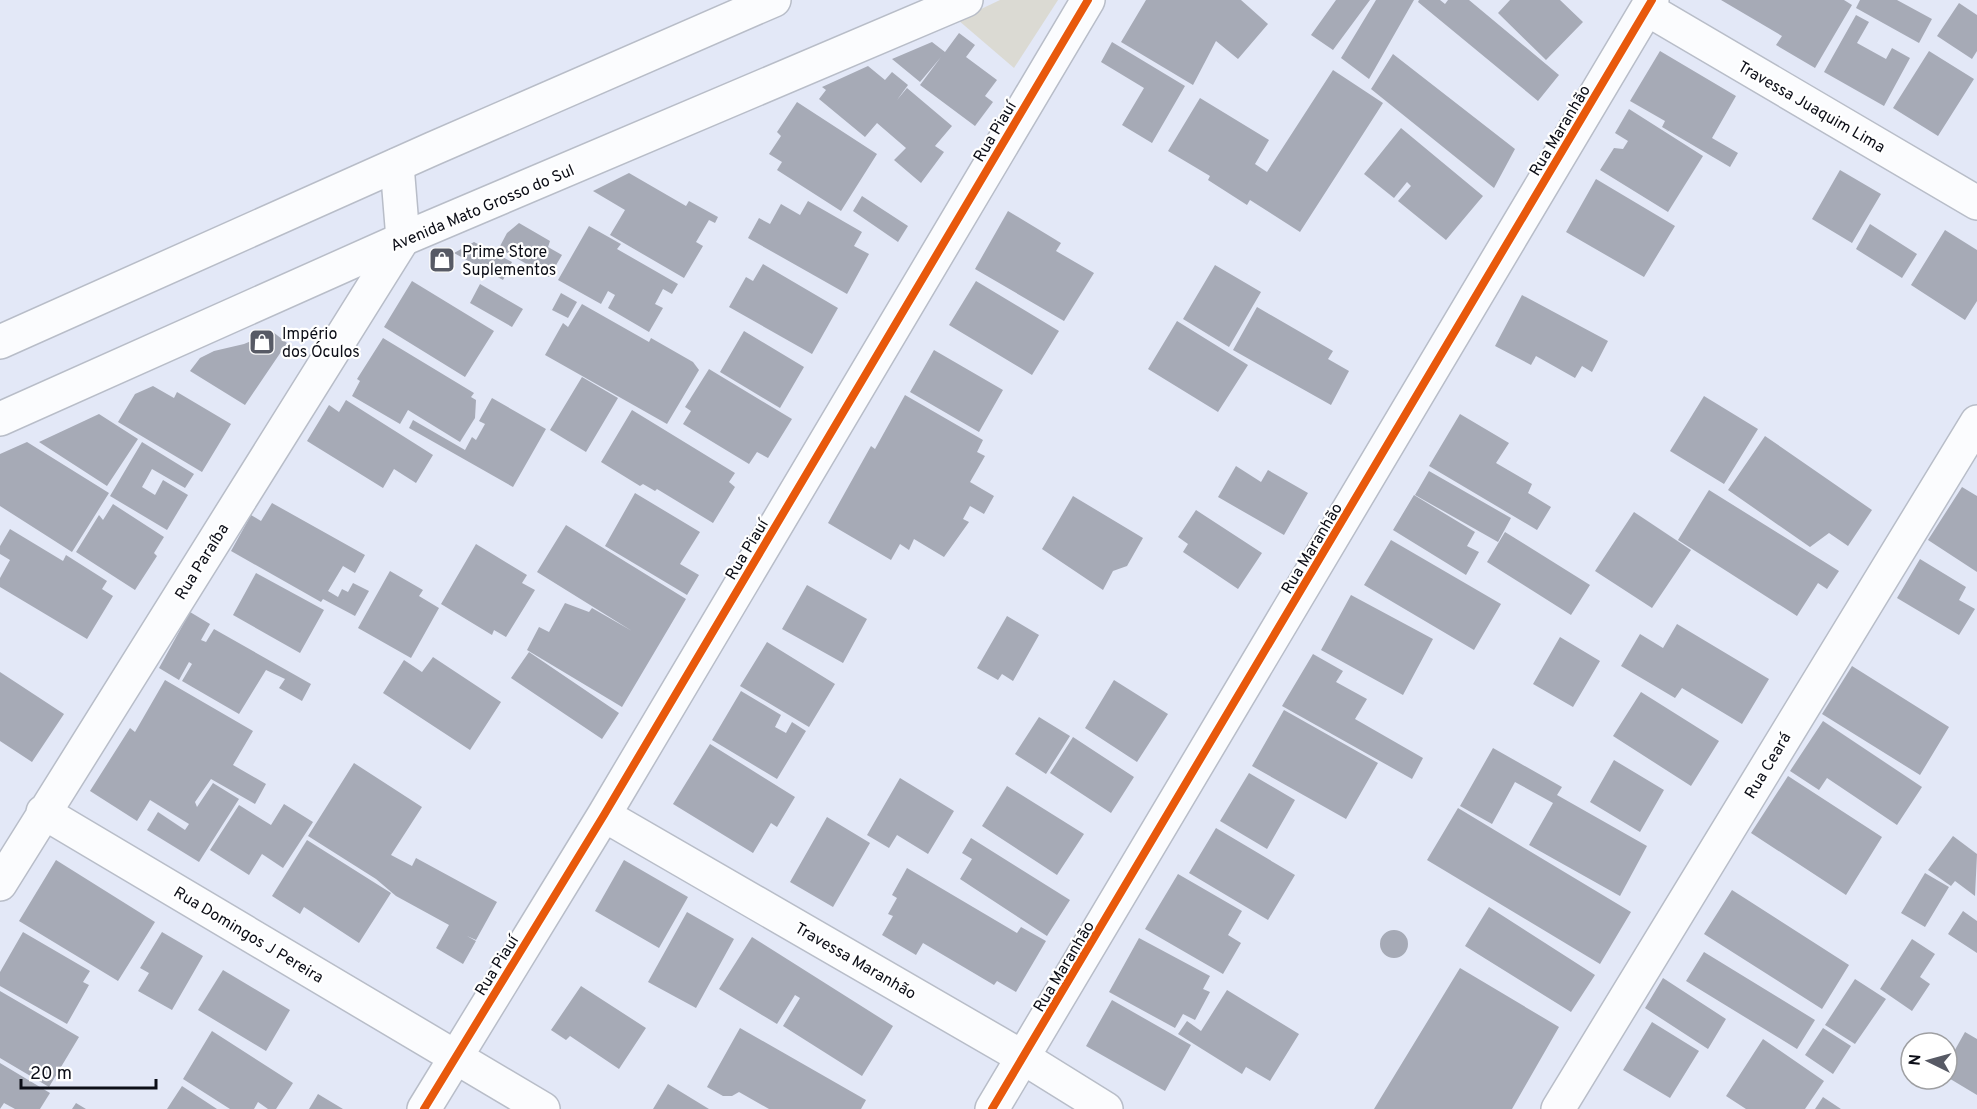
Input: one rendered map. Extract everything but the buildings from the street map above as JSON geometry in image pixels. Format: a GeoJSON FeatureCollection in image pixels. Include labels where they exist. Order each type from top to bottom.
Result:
{"type":"FeatureCollection","features":[{"type":"Feature","properties":{"kind":"street"},"geometry":{"type":"LineString","coordinates":[[0,342],[774,0]]}},
{"type":"Feature","properties":{"kind":"street","name":"Avenida Mato Grosso do Sul"},"geometry":{"type":"LineString","coordinates":[[0,419],[403,239],[966,0]]}},
{"type":"Feature","properties":{"kind":"street","name":"Rua Piauí"},"geometry":{"type":"LineString","coordinates":[[424,1109],[604,814],[1088,0]]}},
{"type":"Feature","properties":{"kind":"street","name":"Travessa Juaquim Lima"},"geometry":{"type":"LineString","coordinates":[[1649,4],[1977,203]]}},
{"type":"Feature","properties":{"kind":"street","name":"Rua Maranhão"},"geometry":{"type":"LineString","coordinates":[[992,1109],[1649,4]]}},
{"type":"Feature","properties":{"kind":"street"},"geometry":{"type":"LineString","coordinates":[[397,165],[403,239]]}},
{"type":"Feature","properties":{"kind":"street","name":"Rua Paraíba"},"geometry":{"type":"LineString","coordinates":[[0,884],[403,239]]}},
{"type":"Feature","properties":{"kind":"street","name":"Rua Ceará"},"geometry":{"type":"LineString","coordinates":[[1558,1109],[1977,422]]}},
{"type":"Feature","properties":{"kind":"street","name":"Rua Domingos J Pereira"},"geometry":{"type":"LineString","coordinates":[[43,812],[543,1109]]}},
{"type":"Feature","properties":{"kind":"street","name":"Travessa Maranhão"},"geometry":{"type":"LineString","coordinates":[[604,814],[1024,1058],[1107,1109]]}},
{"type":"Feature","properties":{"kind":"shaded area"},"geometry":{"type":"Polygon","coordinates":[[[1000,0],[1058,0],[1014,68],[958,20],[1000,0]]]}},
{"type":"Feature","properties":{"kind":"cycle path"},"geometry":{"type":"LineString","coordinates":[[424,1109],[604,815],[1088,0]]}},
{"type":"Feature","properties":{"kind":"cycle path"},"geometry":{"type":"LineString","coordinates":[[992,1109],[1652,0]]}},
{"type":"Feature","properties":{"kind":"place","name":"Prime Store Suplementos"},"geometry":{"type":"Point","coordinates":[442,260]}},
{"type":"Feature","properties":{"kind":"place","name":"Império dos Óculos"},"geometry":{"type":"Point","coordinates":[262,342]}}]}
